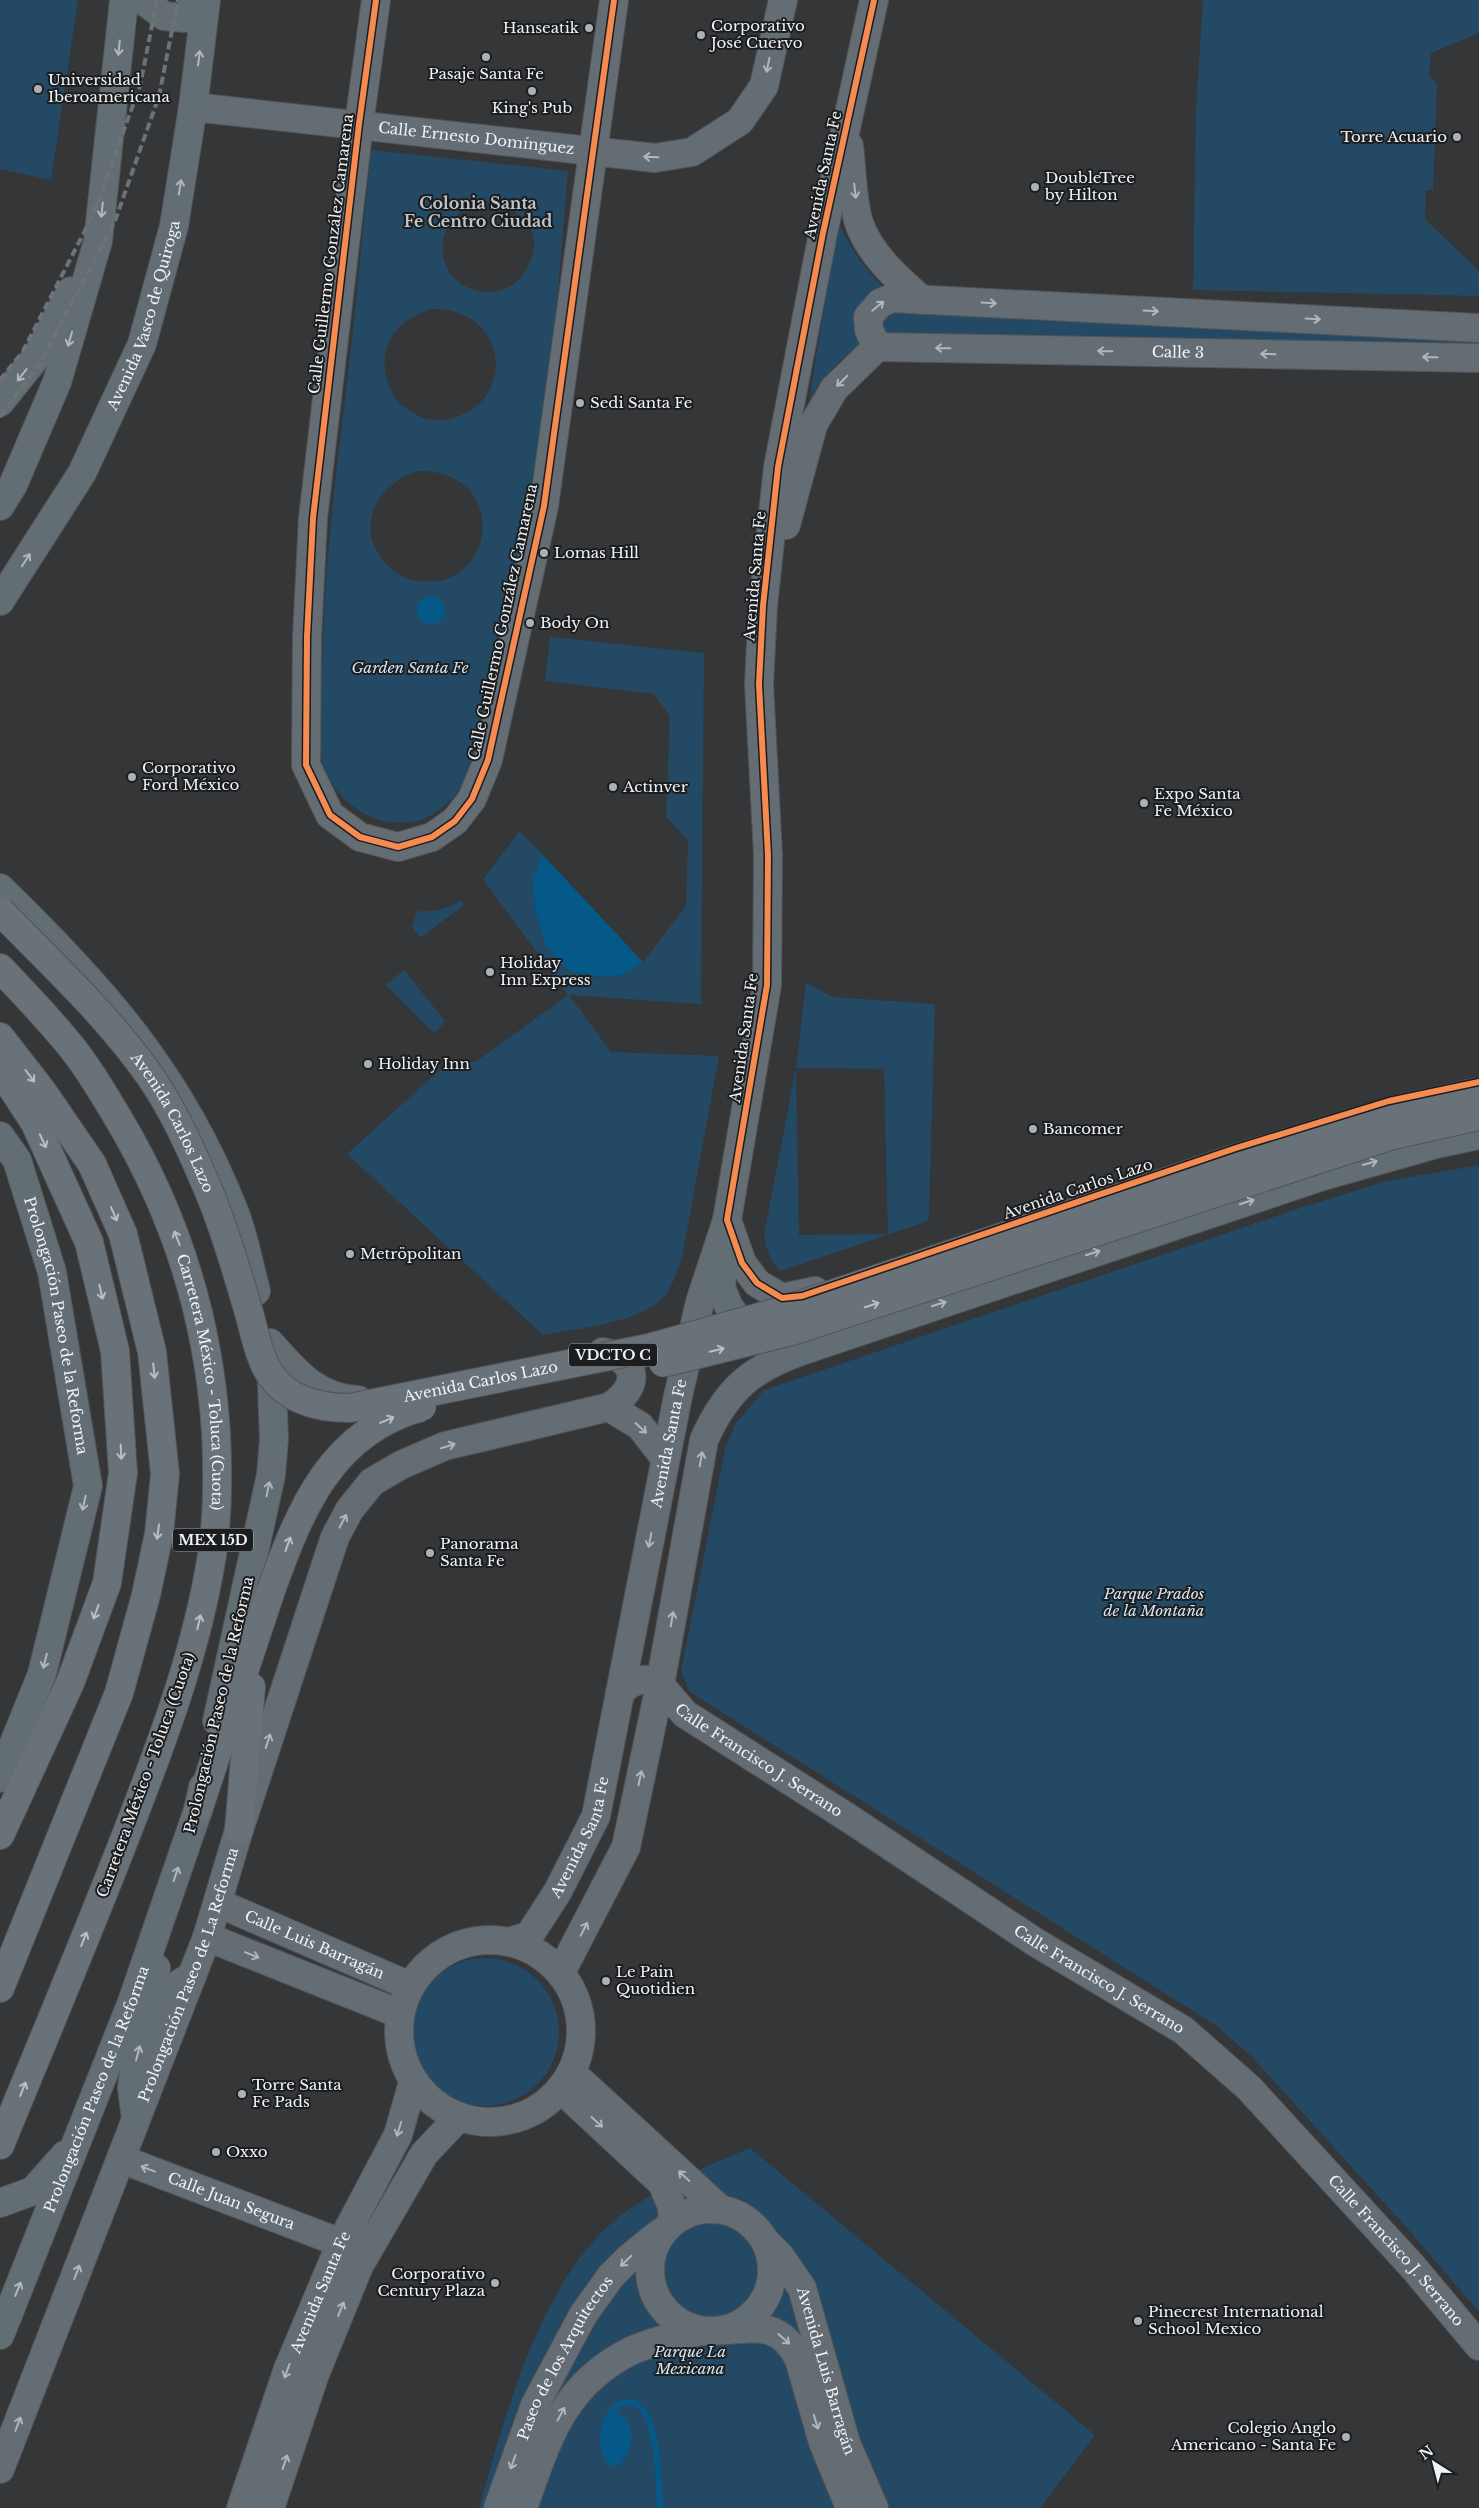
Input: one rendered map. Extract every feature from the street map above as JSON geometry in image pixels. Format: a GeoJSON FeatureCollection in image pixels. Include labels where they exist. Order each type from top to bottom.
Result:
{"type":"FeatureCollection","features":[{"type":"Feature","properties":{"kind":"highway","name":"Avenida Carlos Lazo"},"geometry":{"type":"LineString","coordinates":[[0,911],[95,1008],[151,1078],[178,1123],[210,1195],[236,1265],[266,1368],[285,1389],[306,1402],[327,1408],[350,1408],[658,1346],[785,1310],[1246,1156],[1392,1111],[1479,1092]]}},
{"type":"Feature","properties":{"kind":"highway","name":"Carretera México - Toluca (Cuota)"},"geometry":{"type":"LineString","coordinates":[[0,968],[75,1051],[125,1130],[166,1211],[197,1300],[213,1392],[216,1450],[212,1551],[194,1645],[134,1815],[2,2140]]}},
{"type":"Feature","properties":{"kind":"highway","name":"MEX 15D"},"geometry":{"type":"LineString","coordinates":[[0,1037],[42,1091],[92,1164],[123,1234],[152,1352],[164,1474],[159,1534],[146,1595],[119,1693],[0,1988]]}},
{"type":"Feature","properties":{"kind":"highway"},"geometry":{"type":"LineString","coordinates":[[0,1069],[35,1123],[89,1242],[115,1351],[123,1474],[107,1583],[70,1684],[0,1836]]}},
{"type":"Feature","properties":{"kind":"highway","name":"Avenida Carlos Lazo"},"geometry":{"type":"LineString","coordinates":[[257,1637],[271,1590],[292,1533],[308,1500],[328,1471],[351,1444],[382,1422],[415,1409],[456,1398],[654,1365],[792,1331],[1393,1135],[1479,1116]]}},
{"type":"Feature","properties":{"kind":"highway"},"geometry":{"type":"LineString","coordinates":[[198,1810],[257,1637]]}},
{"type":"Feature","properties":{"kind":"highway"},"geometry":{"type":"LineString","coordinates":[[238,1830],[257,1637]]}},
{"type":"Feature","properties":{"kind":"main road"},"geometry":{"type":"LineString","coordinates":[[0,506],[13,485],[57,382],[98,241],[124,0]]}},
{"type":"Feature","properties":{"kind":"main road"},"geometry":{"type":"LineString","coordinates":[[142,0],[164,16],[184,18],[199,0]]}},
{"type":"Feature","properties":{"kind":"main road","name":"Avenida Vasco de Quiroga"},"geometry":{"type":"LineString","coordinates":[[0,601],[82,473],[142,344],[174,226],[193,107],[206,0]]}},
{"type":"Feature","properties":{"kind":"main road"},"geometry":{"type":"LineString","coordinates":[[0,402],[37,356],[98,241]]}},
{"type":"Feature","properties":{"kind":"main road","name":"Prolongación Paseo de la Reforma"},"geometry":{"type":"LineString","coordinates":[[0,888],[116,1008],[155,1060],[190,1115],[213,1162],[234,1213],[270,1343],[274,1440],[271,1474],[198,1810],[160,1920],[143,1998],[77,2143],[0,2335]]}},
{"type":"Feature","properties":{"kind":"main road"},"geometry":{"type":"LineString","coordinates":[[1323,1176],[1389,1101]]}},
{"type":"Feature","properties":{"kind":"main road","name":"Prolongación Paseo de la Reforma"},"geometry":{"type":"LineString","coordinates":[[0,1136],[9,1152],[52,1272],[88,1486],[42,1674],[0,1778]]}},
{"type":"Feature","properties":{"kind":"main road"},"geometry":{"type":"LineString","coordinates":[[727,1220],[721,1287],[728,1305],[737,1318],[784,1347],[810,1348],[1323,1176],[1436,1144],[1479,1136]]}},
{"type":"Feature","properties":{"kind":"main road"},"geometry":{"type":"LineString","coordinates":[[136,2119],[132,2088],[143,1998],[174,1987],[192,1976]]}},
{"type":"Feature","properties":{"kind":"main road"},"geometry":{"type":"LineString","coordinates":[[0,2203],[33,2191],[77,2143]]}},
{"type":"Feature","properties":{"kind":"street","name":"Calle Guillermo González Camarena"},"geometry":{"type":"LineString","coordinates":[[376,0],[359,124],[313,518],[307,637],[306,765],[330,815],[360,836],[398,847],[432,836],[455,821],[472,799],[488,760],[544,506],[614,0]]}},
{"type":"Feature","properties":{"kind":"street","name":"Calle Ernesto Domínguez"},"geometry":{"type":"LineString","coordinates":[[193,107],[655,158],[692,152],[740,121],[764,86],[782,0]]}},
{"type":"Feature","properties":{"kind":"street","name":"Avenida Santa Fe"},"geometry":{"type":"LineString","coordinates":[[512,1942],[529,1936],[558,1891],[596,1816],[665,1458],[700,1302],[727,1220],[767,985],[767,826],[759,684],[763,606],[780,457],[797,360],[874,0]]}},
{"type":"Feature","properties":{"kind":"street"},"geometry":{"type":"LineString","coordinates":[[847,125],[859,221],[867,241],[892,272],[922,300]]}},
{"type":"Feature","properties":{"kind":"street"},"geometry":{"type":"LineString","coordinates":[[763,606],[813,425],[834,389],[877,347],[867,324],[868,317],[880,303],[892,298],[1479,328]]}},
{"type":"Feature","properties":{"kind":"street","name":"Calle 3"},"geometry":{"type":"LineString","coordinates":[[877,347],[1479,358]]}},
{"type":"Feature","properties":{"kind":"street","name":"Avenida Carlos Lazo"},"geometry":{"type":"LineString","coordinates":[[727,1220],[742,1263],[757,1283],[782,1298],[802,1296],[1236,1148],[1389,1101],[1428,1091],[1479,1082]]}},
{"type":"Feature","properties":{"kind":"street","name":"Avenida Carlos Lazo"},"geometry":{"type":"LineString","coordinates":[[270,1343],[301,1376],[314,1386],[336,1398],[357,1400],[633,1345],[682,1322],[700,1302]]}},
{"type":"Feature","properties":{"kind":"street"},"geometry":{"type":"LineString","coordinates":[[562,1972],[626,1847],[660,1685],[704,1440],[715,1415],[732,1391],[776,1359],[810,1348]]}},
{"type":"Feature","properties":{"kind":"street"},"geometry":{"type":"LineString","coordinates":[[603,1352],[618,1355],[627,1363],[632,1373],[632,1381],[628,1390],[620,1401],[609,1407],[640,1426],[665,1458]]}},
{"type":"Feature","properties":{"kind":"street","name":"Prolongación Paseo de La Reforma"},"geometry":{"type":"LineString","coordinates":[[0,2469],[207,1938],[238,1830],[335,1537],[350,1509],[372,1482],[401,1465],[446,1446],[609,1407]]}},
{"type":"Feature","properties":{"kind":"street"},"geometry":{"type":"LineString","coordinates":[[620,1693],[629,1684],[639,1680],[650,1680],[660,1685]]}},
{"type":"Feature","properties":{"kind":"street","name":"Calle Francisco J. Serrano"},"geometry":{"type":"LineString","coordinates":[[660,1685],[685,1714],[850,1819],[1035,1942],[1183,2030],[1249,2088],[1413,2267],[1479,2346]]}},
{"type":"Feature","properties":{"kind":"street","name":"Calle Luis Barragán"},"geometry":{"type":"LineString","coordinates":[[218,1903],[410,1986]]}},
{"type":"Feature","properties":{"kind":"street"},"geometry":{"type":"LineString","coordinates":[[207,1938],[400,2014]]}},
{"type":"Feature","properties":{"kind":"street"},"geometry":{"type":"LineString","coordinates":[[484,1940],[512,1942],[544,1956],[562,1972],[577,2000],[582,2043],[566,2081],[548,2103],[523,2118],[491,2124],[458,2118],[434,2105],[413,2082],[398,2038],[400,2014],[410,1986],[424,1968],[453,1948],[484,1940]]}},
{"type":"Feature","properties":{"kind":"street"},"geometry":{"type":"LineString","coordinates":[[566,2081],[720,2209],[738,2215],[754,2226],[766,2242],[772,2260],[772,2279],[766,2297],[754,2313],[739,2325],[711,2331],[683,2325],[667,2314],[656,2298],[650,2280],[650,2261],[655,2242],[669,2226],[696,2211],[720,2209]]}},
{"type":"Feature","properties":{"kind":"street"},"geometry":{"type":"LineString","coordinates":[[566,2081],[662,2183],[671,2204],[669,2226]]}},
{"type":"Feature","properties":{"kind":"street","name":"Avenida Santa Fe"},"geometry":{"type":"LineString","coordinates":[[241,2508],[288,2369],[340,2243],[398,2135],[413,2082]]}},
{"type":"Feature","properties":{"kind":"street","name":"Avenida Santa Fe"},"geometry":{"type":"LineString","coordinates":[[270,2508],[315,2374],[359,2266],[424,2154],[458,2118]]}},
{"type":"Feature","properties":{"kind":"street","name":"Calle Juan Segura"},"geometry":{"type":"LineString","coordinates":[[121,2159],[340,2243]]}},
{"type":"Feature","properties":{"kind":"street","name":"Paseo de los Arquitectos"},"geometry":{"type":"LineString","coordinates":[[498,2508],[535,2405],[583,2315],[611,2276],[629,2258],[669,2226]]}},
{"type":"Feature","properties":{"kind":"street","name":"Avenida Luis Barragán"},"geometry":{"type":"LineString","coordinates":[[766,2242],[780,2256],[802,2288],[846,2443],[874,2508]]}},
{"type":"Feature","properties":{"kind":"street","name":"Avenida Luis Barragán"},"geometry":{"type":"LineString","coordinates":[[711,2331],[766,2329],[777,2333],[794,2348],[804,2375],[823,2442],[850,2508]]}},
{"type":"Feature","properties":{"kind":"street","name":"Paseo de los Arquitectos"},"geometry":{"type":"LineString","coordinates":[[524,2508],[553,2430],[575,2392],[612,2362],[632,2351],[664,2340],[711,2331]]}},
{"type":"Feature","properties":{"kind":"green space"},"geometry":{"type":"Polygon","coordinates":[[[0,0],[78,0],[51,180],[0,169],[0,0]]]}},
{"type":"Feature","properties":{"kind":"green space"},"geometry":{"type":"Polygon","coordinates":[[[1203,0],[1479,0],[1479,33],[1431,53],[1429,74],[1437,84],[1433,190],[1426,190],[1425,219],[1479,271],[1479,296],[1193,290],[1196,109],[1203,0]]]}},
{"type":"Feature","properties":{"kind":"green space","name":"Garden Santa Fe"},"geometry":{"type":"Polygon","coordinates":[[[371,150],[568,171],[554,338],[529,523],[481,756],[469,777],[444,806],[423,819],[396,823],[368,816],[345,799],[335,788],[328,776],[322,762],[320,745],[323,637],[328,562],[371,150]],[[484,201],[463,210],[450,224],[443,239],[443,256],[449,271],[460,283],[476,290],[497,291],[514,284],[526,270],[534,247],[533,236],[523,218],[515,212],[505,206],[484,201]],[[431,309],[417,315],[396,330],[386,351],[384,364],[386,377],[393,395],[407,409],[419,416],[430,419],[449,419],[471,410],[486,395],[494,377],[496,358],[490,339],[477,323],[457,313],[431,309]],[[418,471],[403,478],[380,497],[371,523],[371,537],[377,551],[387,565],[398,574],[421,581],[446,579],[465,567],[478,550],[483,529],[480,508],[468,489],[448,476],[418,471]]]}},
{"type":"Feature","properties":{"kind":"green space"},"geometry":{"type":"Polygon","coordinates":[[[838,221],[857,255],[882,286],[864,300],[854,316],[860,347],[831,370],[809,401],[838,221]]]}},
{"type":"Feature","properties":{"kind":"green space"},"geometry":{"type":"Polygon","coordinates":[[[884,306],[900,312],[1479,337],[1479,354],[887,335],[876,331],[884,306]]]}},
{"type":"Feature","properties":{"kind":"green space"},"geometry":{"type":"Polygon","coordinates":[[[550,637],[704,653],[701,1004],[569,995],[611,1052],[719,1056],[683,1252],[674,1278],[665,1296],[648,1309],[620,1320],[543,1335],[347,1154],[441,1069],[477,1061],[568,995],[483,879],[520,831],[542,854],[533,879],[535,911],[546,945],[557,960],[586,976],[623,975],[643,962],[686,906],[688,840],[666,817],[670,716],[654,694],[545,681],[550,637]]]}},
{"type":"Feature","properties":{"kind":"green space"},"geometry":{"type":"Polygon","coordinates":[[[461,900],[464,905],[420,938],[412,927],[417,911],[440,910],[461,900]]]}},
{"type":"Feature","properties":{"kind":"green space"},"geometry":{"type":"Polygon","coordinates":[[[404,970],[445,1021],[437,1031],[433,1032],[386,985],[404,970]]]}},
{"type":"Feature","properties":{"kind":"green space"},"geometry":{"type":"Polygon","coordinates":[[[806,982],[832,997],[935,1004],[928,1221],[781,1271],[769,1254],[764,1234],[796,1068],[806,982]],[[796,1068],[799,1235],[888,1234],[884,1069],[796,1068]]]}},
{"type":"Feature","properties":{"kind":"green space","name":"Parque Prados de la Montaña"},"geometry":{"type":"Polygon","coordinates":[[[1479,1165],[1479,2312],[1406,2227],[1252,2057],[1218,2027],[689,1691],[681,1671],[725,1449],[736,1423],[764,1390],[1300,1208],[1387,1181],[1479,1165]]]}},
{"type":"Feature","properties":{"kind":"green space"},"geometry":{"type":"Polygon","coordinates":[[[485,1958],[513,1964],[537,1980],[553,2004],[559,2032],[553,2060],[537,2084],[513,2100],[485,2106],[457,2100],[433,2084],[417,2060],[411,2032],[417,2004],[433,1980],[457,1964],[485,1958]]]}},
{"type":"Feature","properties":{"kind":"green space","name":"Parque La Mexicana"},"geometry":{"type":"Polygon","coordinates":[[[750,2148],[1095,2435],[1040,2508],[479,2508],[514,2391],[530,2350],[548,2311],[568,2275],[592,2243],[620,2216],[666,2186],[750,2148]]]}},
{"type":"Feature","properties":{"kind":"shaded area"},"geometry":{"type":"Polygon","coordinates":[[[431,596],[441,600],[445,610],[441,620],[431,624],[421,620],[417,610],[421,600],[431,596]]]}},
{"type":"Feature","properties":{"kind":"shaded area"},"geometry":{"type":"Polygon","coordinates":[[[542,854],[643,962],[623,975],[601,977],[572,972],[557,960],[546,945],[535,911],[533,879],[542,854]]]}},
{"type":"Feature","properties":{"kind":"shaded area"},"geometry":{"type":"Polygon","coordinates":[[[617,2412],[624,2417],[628,2424],[631,2440],[627,2455],[615,2467],[609,2463],[602,2451],[601,2428],[605,2415],[610,2418],[613,2413],[617,2412]]]}},
{"type":"Feature","properties":{"kind":"waterway"},"geometry":{"type":"LineString","coordinates":[[608,2416],[617,2406],[629,2402],[639,2406],[647,2416],[655,2447],[660,2508]]}},
{"type":"Feature","properties":{"kind":"railway"},"geometry":{"type":"LineString","coordinates":[[0,380],[23,351],[93,215],[140,86],[157,0]]}},
{"type":"Feature","properties":{"kind":"railway"},"geometry":{"type":"LineString","coordinates":[[0,417],[41,362],[115,221],[159,96],[178,0]]}},
{"type":"Feature","properties":{"kind":"cycle path"},"geometry":{"type":"LineString","coordinates":[[376,0],[359,124],[313,518],[307,637],[306,765],[330,815],[360,837],[398,847],[432,837],[455,821],[472,799],[488,760],[544,506],[614,0]]}},
{"type":"Feature","properties":{"kind":"cycle path"},"geometry":{"type":"LineString","coordinates":[[874,0],[823,233],[778,467],[763,606],[759,684],[768,855],[767,985],[727,1220],[742,1263],[757,1283],[782,1298],[802,1296],[1236,1148],[1389,1101],[1479,1082]]}},
{"type":"Feature","properties":{"kind":"place","name":"Hanseatik"},"geometry":{"type":"Point","coordinates":[589,28]}},
{"type":"Feature","properties":{"kind":"place","name":"Corporativo José Cuervo"},"geometry":{"type":"Point","coordinates":[701,35]}},
{"type":"Feature","properties":{"kind":"place","name":"Pasaje Santa Fe"},"geometry":{"type":"Point","coordinates":[486,57]}},
{"type":"Feature","properties":{"kind":"place","name":"Universidad Iberoamericana"},"geometry":{"type":"Point","coordinates":[38,89]}},
{"type":"Feature","properties":{"kind":"place","name":"King's Pub"},"geometry":{"type":"Point","coordinates":[532,91]}},
{"type":"Feature","properties":{"kind":"place","name":"Torre Acuario"},"geometry":{"type":"Point","coordinates":[1457,137]}},
{"type":"Feature","properties":{"kind":"place","name":"DoubleTree by Hilton"},"geometry":{"type":"Point","coordinates":[1035,187]}},
{"type":"Feature","properties":{"kind":"place","name":"Sedi Santa Fe"},"geometry":{"type":"Point","coordinates":[580,403]}},
{"type":"Feature","properties":{"kind":"place","name":"Lomas Hill"},"geometry":{"type":"Point","coordinates":[544,553]}},
{"type":"Feature","properties":{"kind":"place","name":"Body On"},"geometry":{"type":"Point","coordinates":[530,623]}},
{"type":"Feature","properties":{"kind":"place","name":"Corporativo Ford México"},"geometry":{"type":"Point","coordinates":[132,777]}},
{"type":"Feature","properties":{"kind":"place","name":"Actinver"},"geometry":{"type":"Point","coordinates":[613,787]}},
{"type":"Feature","properties":{"kind":"place","name":"Expo Santa Fe México"},"geometry":{"type":"Point","coordinates":[1144,803]}},
{"type":"Feature","properties":{"kind":"place","name":"Holiday Inn Express"},"geometry":{"type":"Point","coordinates":[490,972]}},
{"type":"Feature","properties":{"kind":"place","name":"Holiday Inn"},"geometry":{"type":"Point","coordinates":[368,1064]}},
{"type":"Feature","properties":{"kind":"place","name":"Bancomer"},"geometry":{"type":"Point","coordinates":[1033,1129]}},
{"type":"Feature","properties":{"kind":"place","name":"Metröpolitan"},"geometry":{"type":"Point","coordinates":[350,1254]}},
{"type":"Feature","properties":{"kind":"place","name":"Panorama Santa Fe"},"geometry":{"type":"Point","coordinates":[430,1553]}},
{"type":"Feature","properties":{"kind":"place","name":"Le Pain Quotidien"},"geometry":{"type":"Point","coordinates":[606,1981]}},
{"type":"Feature","properties":{"kind":"place","name":"Torre Santa Fe Pads"},"geometry":{"type":"Point","coordinates":[242,2094]}},
{"type":"Feature","properties":{"kind":"place","name":"Oxxo"},"geometry":{"type":"Point","coordinates":[216,2152]}},
{"type":"Feature","properties":{"kind":"place","name":"Corporativo Century Plaza"},"geometry":{"type":"Point","coordinates":[495,2283]}},
{"type":"Feature","properties":{"kind":"place","name":"Pinecrest International School Mexico"},"geometry":{"type":"Point","coordinates":[1138,2321]}},
{"type":"Feature","properties":{"kind":"place","name":"Colegio Anglo Americano - Santa Fe"},"geometry":{"type":"Point","coordinates":[1346,2437]}},
{"type":"Feature","properties":{"kind":"district","name":"Colonia Santa Fe Centro Ciudad"},"geometry":{"type":"Point","coordinates":[478,212]}}]}
